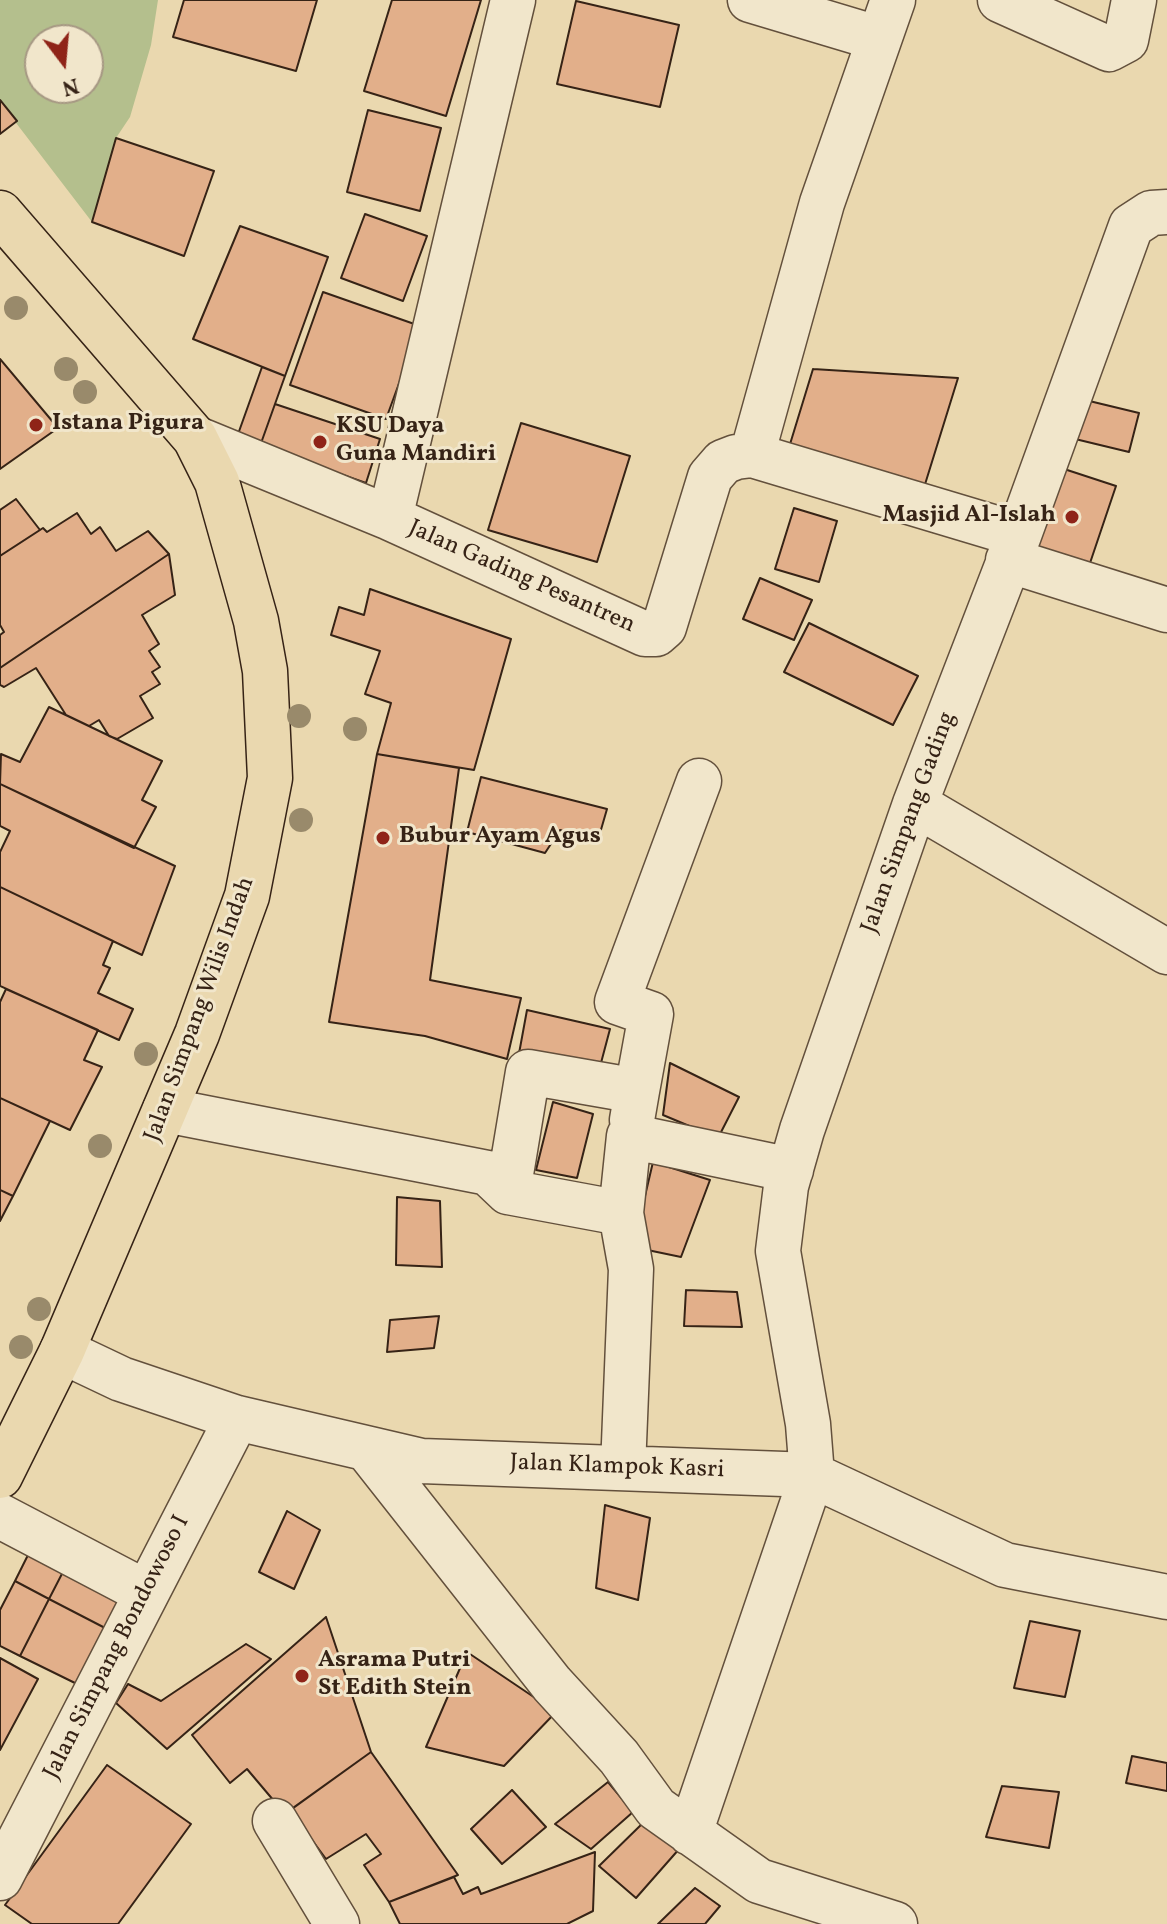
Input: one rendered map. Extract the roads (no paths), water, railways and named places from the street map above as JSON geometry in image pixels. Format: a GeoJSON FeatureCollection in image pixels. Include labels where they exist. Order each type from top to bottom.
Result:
{"type":"FeatureCollection","features":[{"type":"Feature","properties":{"kind":"main road","name":"Jalan Simpang Wilis Indah"},"geometry":{"type":"LineString","coordinates":[[0,213],[195,438],[217,482],[256,621],[265,671],[270,778],[247,896],[165,1110],[62,1351],[0,1476]]}},
{"type":"Feature","properties":{"kind":"street"},"geometry":{"type":"LineString","coordinates":[[390,518],[513,0]]}},
{"type":"Feature","properties":{"kind":"street"},"geometry":{"type":"LineString","coordinates":[[750,0],[885,19],[822,203],[752,455],[1014,548],[1167,610]]}},
{"type":"Feature","properties":{"kind":"street"},"geometry":{"type":"LineString","coordinates":[[1000,0],[1109,49],[1126,40],[1134,0]]}},
{"type":"Feature","properties":{"kind":"street","name":"Jalan Simpang Gading"},"geometry":{"type":"LineString","coordinates":[[812,1475],[808,1424],[778,1251],[791,1170],[915,804],[1014,548],[1131,226],[1151,213],[1167,212]]}},
{"type":"Feature","properties":{"kind":"street","name":"Jalan Gading Pesantren"},"geometry":{"type":"LineString","coordinates":[[195,438],[390,518],[635,632],[656,634],[664,627],[710,477],[723,462],[752,455]]}},
{"type":"Feature","properties":{"kind":"street"},"geometry":{"type":"LineString","coordinates":[[623,1468],[631,1269],[621,1213],[629,1136],[651,1014],[617,1002],[699,781]]}},
{"type":"Feature","properties":{"kind":"street"},"geometry":{"type":"LineString","coordinates":[[915,804],[1167,952]]}},
{"type":"Feature","properties":{"kind":"street"},"geometry":{"type":"LineString","coordinates":[[508,1192],[528,1072],[637,1091]]}},
{"type":"Feature","properties":{"kind":"street"},"geometry":{"type":"LineString","coordinates":[[165,1110],[488,1173],[508,1192],[621,1213]]}},
{"type":"Feature","properties":{"kind":"street"},"geometry":{"type":"LineString","coordinates":[[629,1136],[791,1170]]}},
{"type":"Feature","properties":{"kind":"street","name":"Jalan Klampok Kasri"},"geometry":{"type":"LineString","coordinates":[[62,1351],[121,1379],[237,1418],[421,1461],[812,1475],[1005,1565],[1167,1597]]}},
{"type":"Feature","properties":{"kind":"street","name":"Jalan Simpang Bondowoso I"},"geometry":{"type":"LineString","coordinates":[[0,1878],[237,1418]]}},
{"type":"Feature","properties":{"kind":"street"},"geometry":{"type":"LineString","coordinates":[[366,1448],[552,1684],[619,1757],[656,1808],[759,1881],[895,1924]]}},
{"type":"Feature","properties":{"kind":"street"},"geometry":{"type":"LineString","coordinates":[[690,1833],[812,1475]]}},
{"type":"Feature","properties":{"kind":"street"},"geometry":{"type":"LineString","coordinates":[[0,1516],[145,1592]]}},
{"type":"Feature","properties":{"kind":"street"},"geometry":{"type":"LineString","coordinates":[[275,1821],[337,1924]]}},
{"type":"Feature","properties":{"kind":"place","name":"Istana Pigura"},"geometry":{"type":"Point","coordinates":[36,425]}},
{"type":"Feature","properties":{"kind":"place","name":"KSU Daya Guna Mandiri"},"geometry":{"type":"Point","coordinates":[320,442]}},
{"type":"Feature","properties":{"kind":"place","name":"Masjid Al-Islah"},"geometry":{"type":"Point","coordinates":[1072,517]}},
{"type":"Feature","properties":{"kind":"place","name":"Bubur Ayam Agus"},"geometry":{"type":"Point","coordinates":[383,838]}},
{"type":"Feature","properties":{"kind":"place","name":"Asrama Putri St Edith Stein"},"geometry":{"type":"Point","coordinates":[302,1676]}}]}
